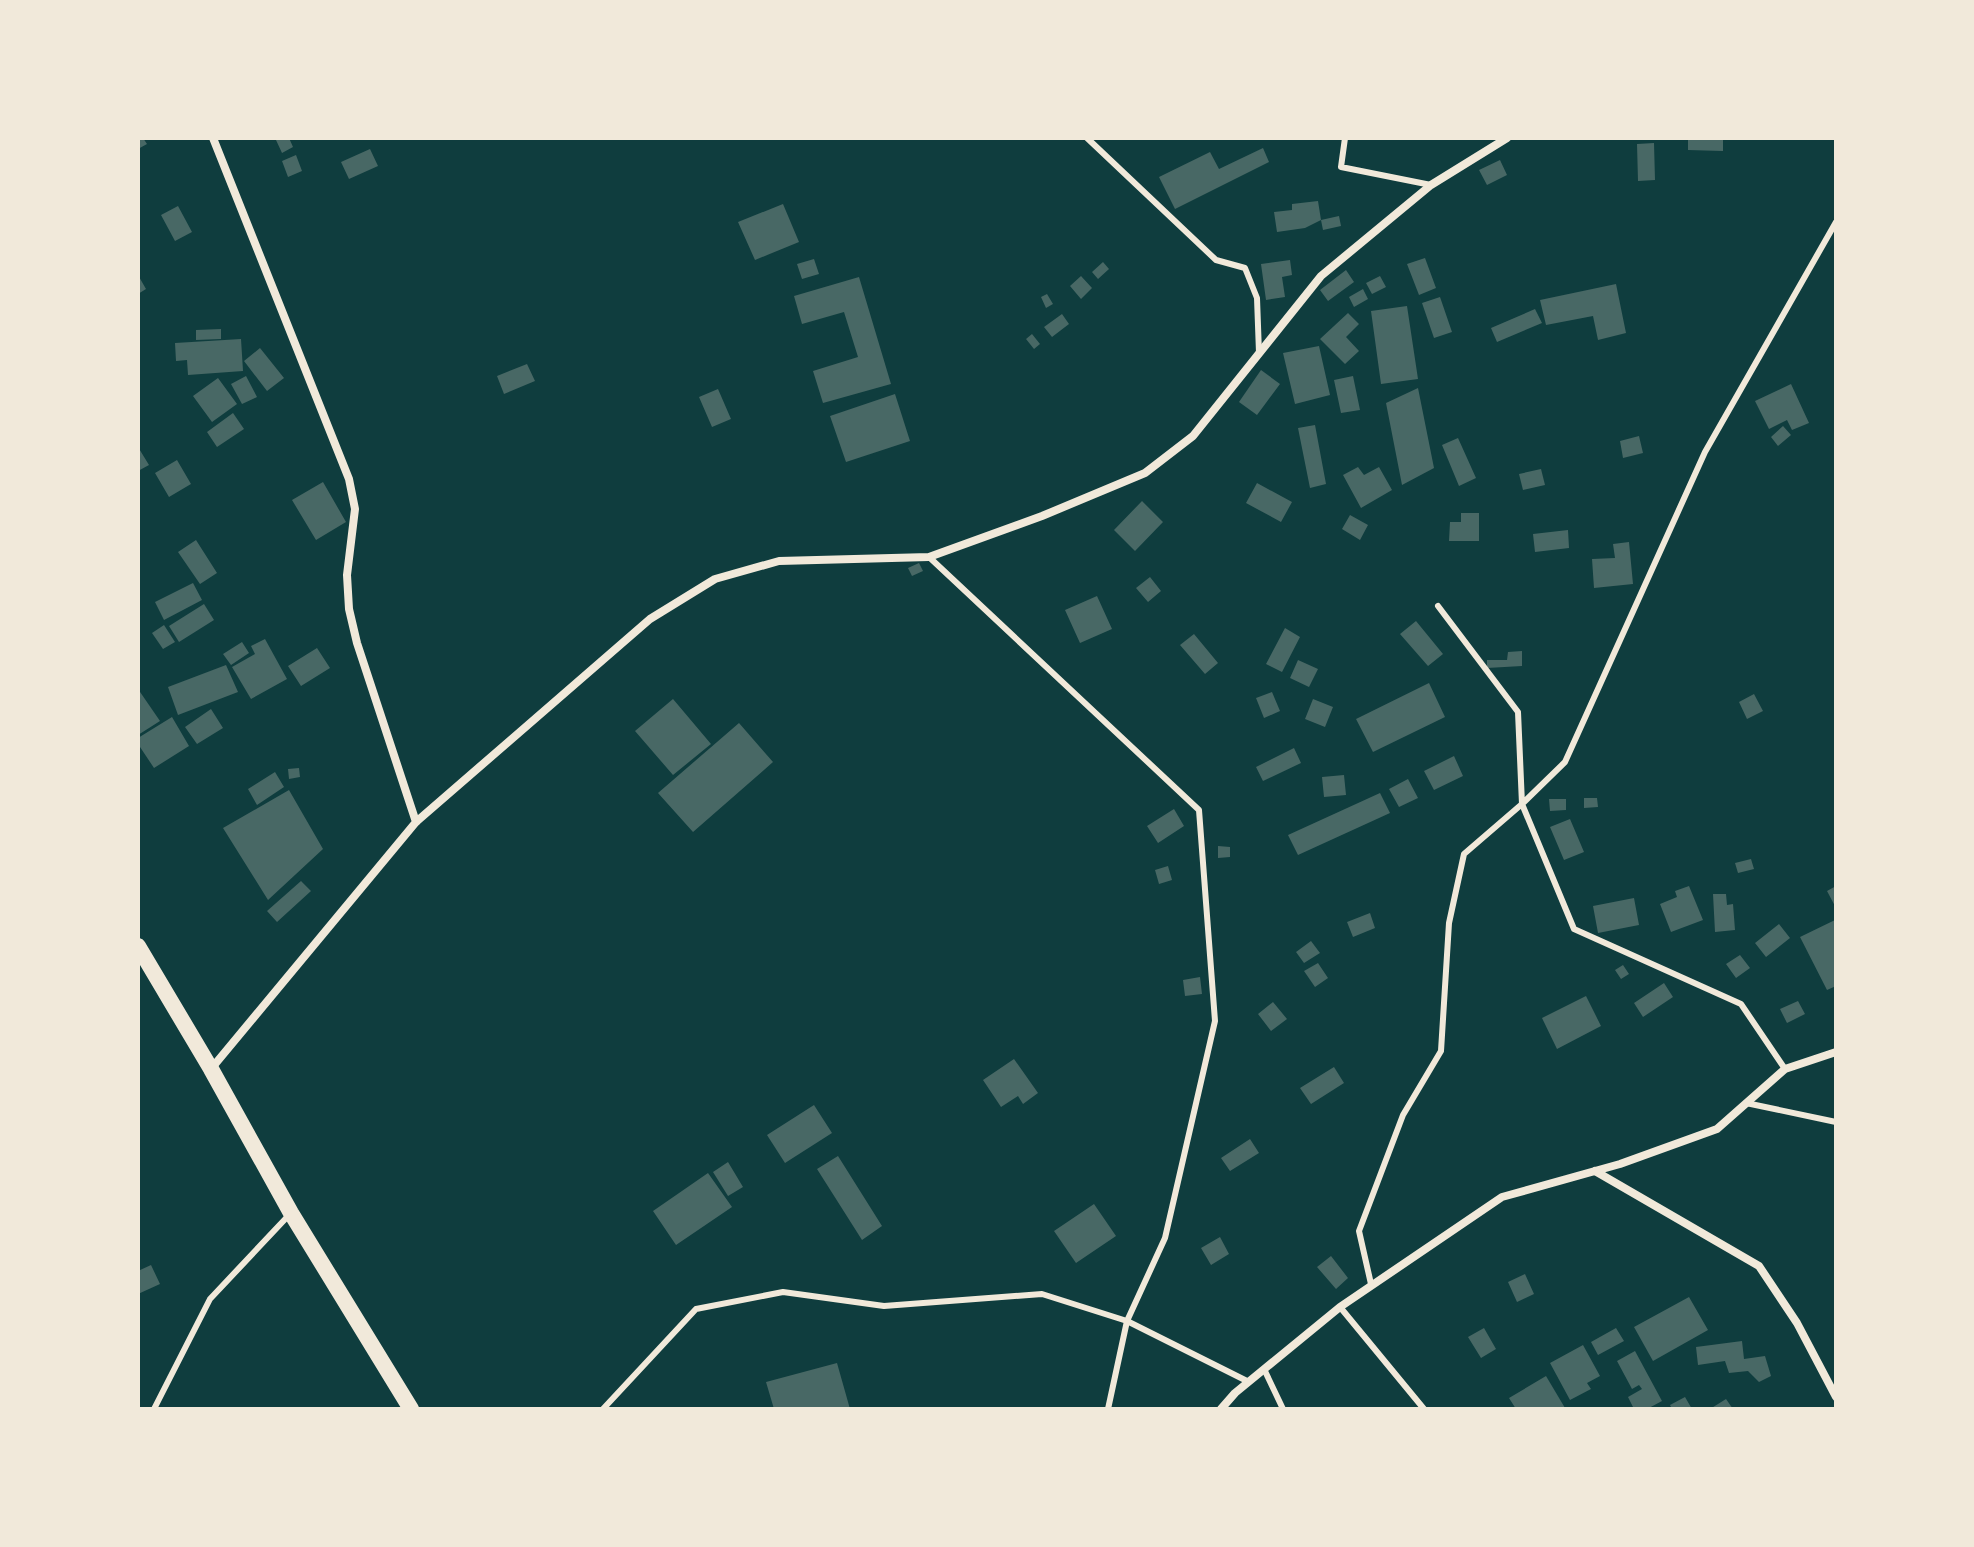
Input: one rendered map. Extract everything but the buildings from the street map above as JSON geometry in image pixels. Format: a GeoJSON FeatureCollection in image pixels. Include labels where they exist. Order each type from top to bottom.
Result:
{"type":"FeatureCollection","features":[{"type":"Feature","properties":{"kind":"main road"},"geometry":{"type":"LineString","coordinates":[[138,946],[291,1213],[407,1403]]}},
{"type":"Feature","properties":{"kind":"street"},"geometry":{"type":"LineString","coordinates":[[213,138],[349,479],[355,509],[347,575],[349,609],[357,643],[416,822]]}},
{"type":"Feature","properties":{"kind":"street"},"geometry":{"type":"LineString","coordinates":[[211,1069],[416,822],[650,619],[715,579],[779,561],[929,557],[1042,516],[1145,473],[1193,436],[1321,276],[1431,185],[1507,138]]}},
{"type":"Feature","properties":{"kind":"street"},"geometry":{"type":"LineString","coordinates":[[1221,1409],[1340,1307],[1502,1197],[1620,1164],[1717,1129],[1785,1069],[1836,1052]]}},
{"type":"Feature","properties":{"kind":"street"},"geometry":{"type":"LineString","coordinates":[[1595,1171],[1759,1266],[1797,1323],[1836,1397]]}},
{"type":"Feature","properties":{"kind":"street"},"geometry":{"type":"LineString","coordinates":[[407,1403],[422,1409]]}},
{"type":"Feature","properties":{"kind":"lane"},"geometry":{"type":"LineString","coordinates":[[1087,138],[1216,260],[1245,268],[1257,298],[1259,353]]}},
{"type":"Feature","properties":{"kind":"lane"},"geometry":{"type":"LineString","coordinates":[[1345,138],[1341,167],[1431,185]]}},
{"type":"Feature","properties":{"kind":"lane"},"geometry":{"type":"LineString","coordinates":[[1371,1284],[1359,1231],[1403,1115],[1441,1051],[1449,923],[1464,854],[1565,762],[1705,452],[1836,222]]}},
{"type":"Feature","properties":{"kind":"lane"},"geometry":{"type":"LineString","coordinates":[[929,557],[1199,810],[1215,1021],[1165,1238],[1127,1321],[1108,1409]]}},
{"type":"Feature","properties":{"kind":"lane"},"geometry":{"type":"LineString","coordinates":[[1438,606],[1518,712],[1522,804],[1574,929],[1741,1004],[1785,1069]]}},
{"type":"Feature","properties":{"kind":"lane"},"geometry":{"type":"LineString","coordinates":[[1746,1103],[1836,1122]]}},
{"type":"Feature","properties":{"kind":"lane"},"geometry":{"type":"LineString","coordinates":[[154,1409],[210,1299],[291,1213]]}},
{"type":"Feature","properties":{"kind":"lane"},"geometry":{"type":"LineString","coordinates":[[603,1409],[696,1309],[783,1292],[884,1306],[1042,1294],[1127,1321],[1249,1382]]}},
{"type":"Feature","properties":{"kind":"lane"},"geometry":{"type":"LineString","coordinates":[[1340,1307],[1424,1409]]}},
{"type":"Feature","properties":{"kind":"lane"},"geometry":{"type":"LineString","coordinates":[[1264,1369],[1283,1409]]}}]}
